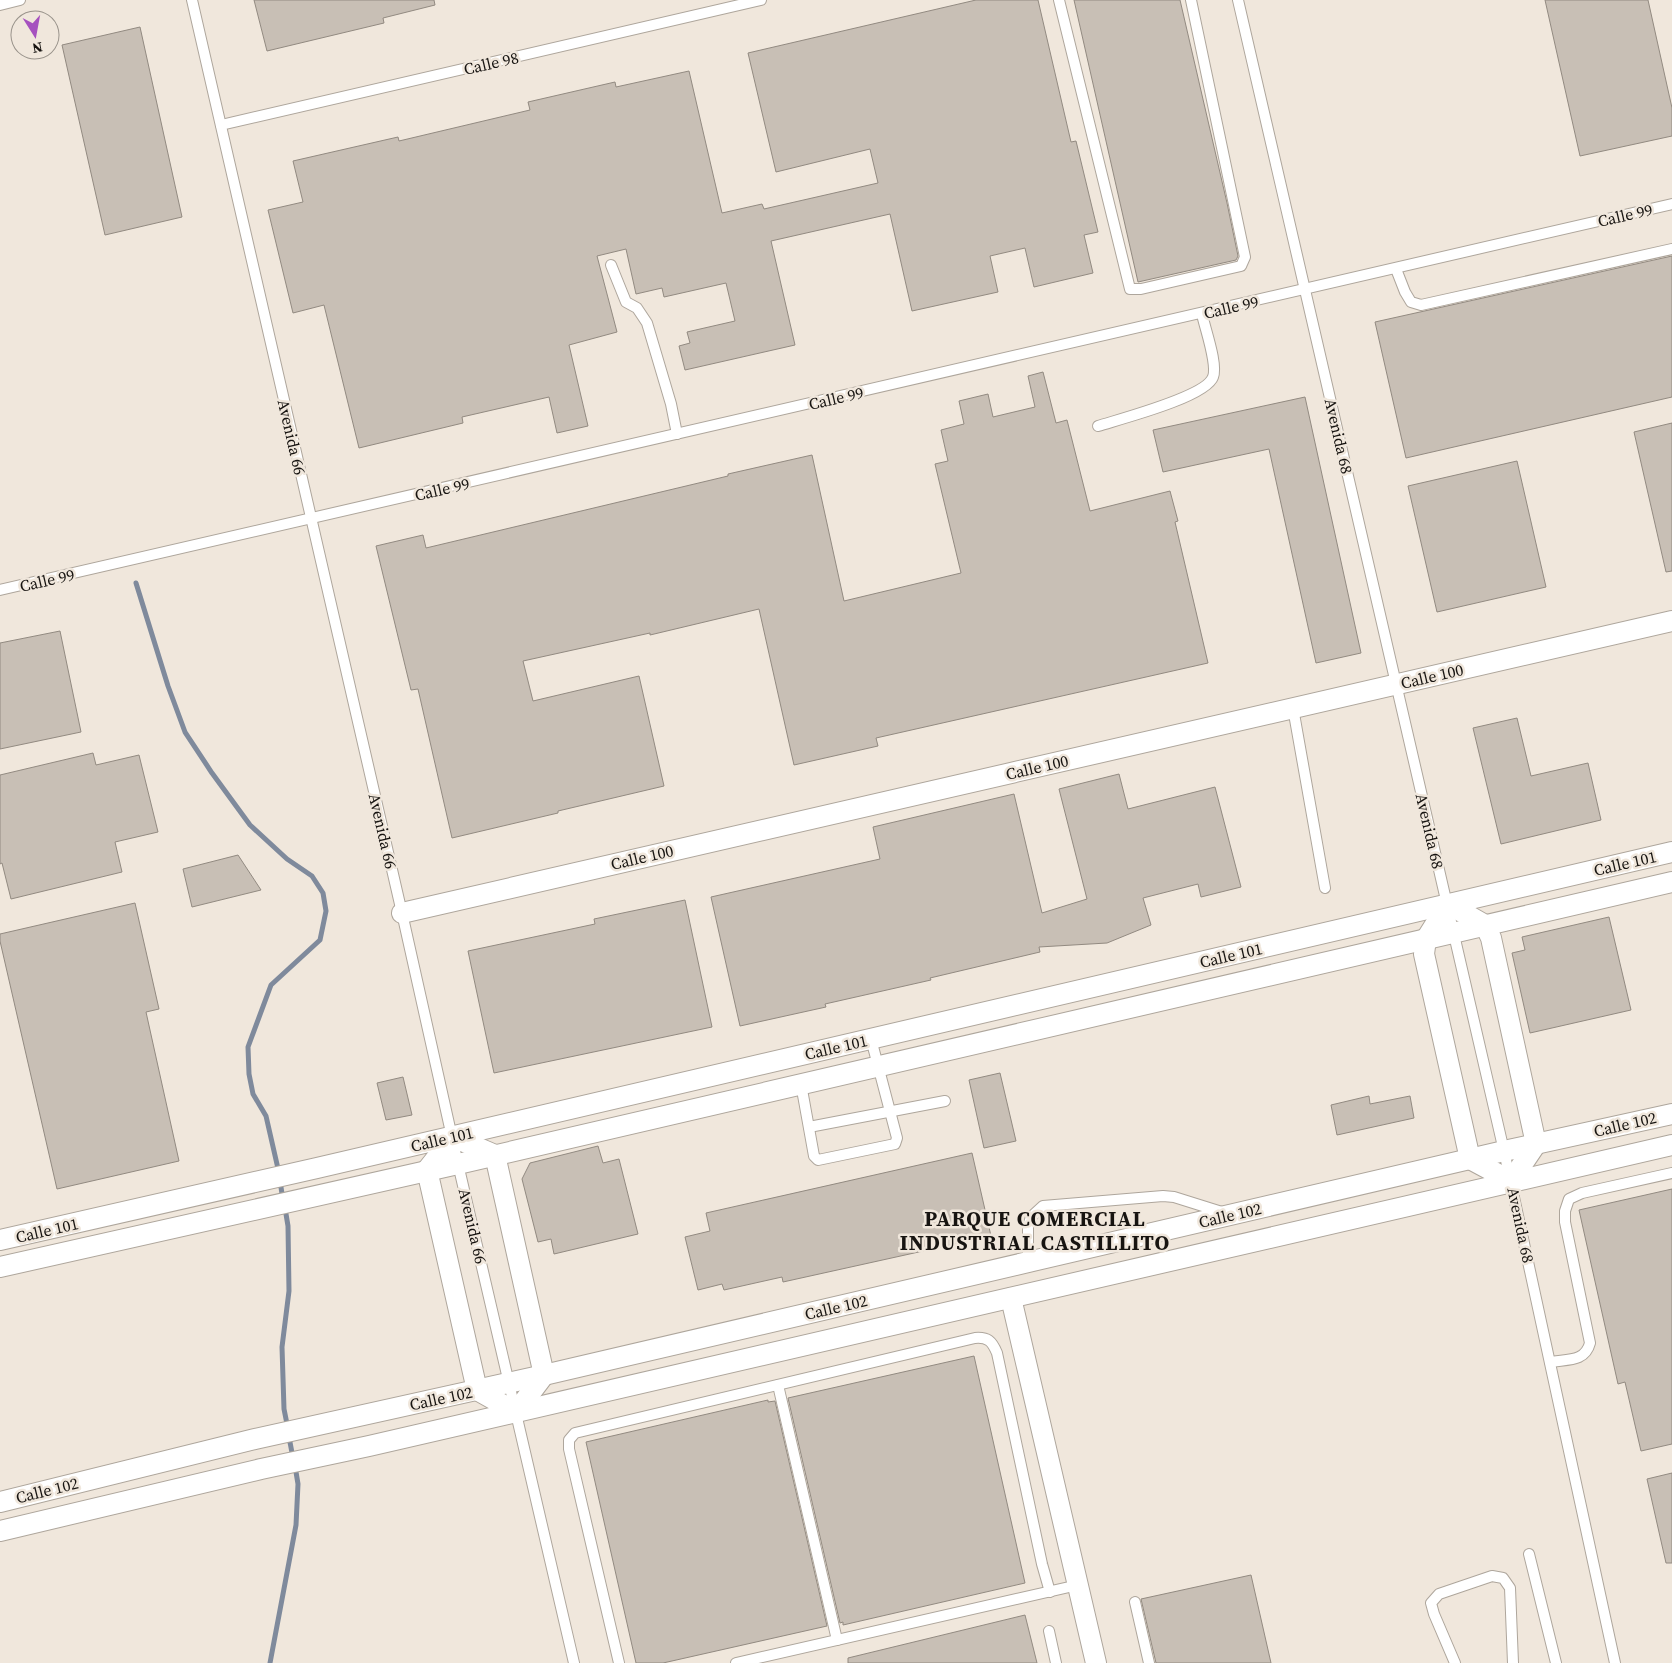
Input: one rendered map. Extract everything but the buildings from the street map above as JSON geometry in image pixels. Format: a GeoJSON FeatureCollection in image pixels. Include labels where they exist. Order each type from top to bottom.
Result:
{"type":"FeatureCollection","features":[{"type":"Feature","properties":{"kind":"street","name":"Calle 100"},"geometry":{"type":"LineString","coordinates":[[402,913],[1672,621]]}},
{"type":"Feature","properties":{"kind":"street","name":"Calle 101"},"geometry":{"type":"LineString","coordinates":[[1,1235],[244,1185],[1672,852]]}},
{"type":"Feature","properties":{"kind":"street","name":"Calle 101"},"geometry":{"type":"LineString","coordinates":[[5,1266],[458,1164],[1672,882]]}},
{"type":"Feature","properties":{"kind":"street"},"geometry":{"type":"LineString","coordinates":[[1448,904],[1485,925],[1491,938],[1536,1144],[1511,1181],[1470,1159],[1424,954],[1426,939],[1448,904]]}},
{"type":"Feature","properties":{"kind":"street","name":"Calle 102"},"geometry":{"type":"LineString","coordinates":[[0,1502],[254,1439],[544,1375],[1504,1151],[1672,1114]]}},
{"type":"Feature","properties":{"kind":"street"},"geometry":{"type":"LineString","coordinates":[[453,1137],[495,1155],[544,1375],[516,1412],[477,1390],[427,1170],[453,1137]]}},
{"type":"Feature","properties":{"kind":"street","name":"Calle 102"},"geometry":{"type":"LineString","coordinates":[[0,1531],[261,1469],[369,1446],[1672,1145]]}},
{"type":"Feature","properties":{"kind":"street"},"geometry":{"type":"LineString","coordinates":[[1,1235],[5,1266]]}},
{"type":"Feature","properties":{"kind":"street"},"geometry":{"type":"LineString","coordinates":[[1011,1298],[1096,1663]]}},
{"type":"Feature","properties":{"kind":"lane"},"geometry":{"type":"LineString","coordinates":[[0,5],[20,0]]}},
{"type":"Feature","properties":{"kind":"lane","name":"Avenida 66"},"geometry":{"type":"LineString","coordinates":[[192,0],[574,1663]]}},
{"type":"Feature","properties":{"kind":"lane","name":"Calle 98"},"geometry":{"type":"LineString","coordinates":[[221,125],[761,0]]}},
{"type":"Feature","properties":{"kind":"lane"},"geometry":{"type":"LineString","coordinates":[[1059,0],[1130,289],[1142,289],[1241,266],[1245,257],[1191,0]]}},
{"type":"Feature","properties":{"kind":"lane","name":"Avenida 68"},"geometry":{"type":"LineString","coordinates":[[1238,0],[1511,1181],[1615,1663]]}},
{"type":"Feature","properties":{"kind":"lane","name":"Calle 99"},"geometry":{"type":"LineString","coordinates":[[0,590],[1672,204]]}},
{"type":"Feature","properties":{"kind":"lane"},"geometry":{"type":"LineString","coordinates":[[1396,269],[1411,302],[1421,305],[1672,249]]}},
{"type":"Feature","properties":{"kind":"lane"},"geometry":{"type":"LineString","coordinates":[[611,265],[626,302],[637,308],[647,323],[671,404],[677,434]]}},
{"type":"Feature","properties":{"kind":"lane"},"geometry":{"type":"LineString","coordinates":[[1098,426],[1190,396],[1208,386],[1213,378],[1214,364],[1202,314]]}},
{"type":"Feature","properties":{"kind":"lane"},"geometry":{"type":"LineString","coordinates":[[1293,708],[1325,888]]}},
{"type":"Feature","properties":{"kind":"lane"},"geometry":{"type":"LineString","coordinates":[[801,1084],[814,1156],[818,1160],[895,1144],[897,1138],[871,1039]]}},
{"type":"Feature","properties":{"kind":"lane"},"geometry":{"type":"LineString","coordinates":[[808,1127],[945,1101]]}},
{"type":"Feature","properties":{"kind":"lane"},"geometry":{"type":"LineString","coordinates":[[1550,1362],[1582,1357],[1588,1352],[1590,1342],[1565,1222],[1565,1211],[1569,1199],[1582,1193],[1672,1173]]}},
{"type":"Feature","properties":{"kind":"lane"},"geometry":{"type":"LineString","coordinates":[[1028,1262],[1028,1226],[1031,1217],[1043,1206],[1164,1196],[1174,1197],[1231,1215]]}},
{"type":"Feature","properties":{"kind":"lane"},"geometry":{"type":"LineString","coordinates":[[619,1663],[569,1449],[569,1440],[575,1433],[975,1338],[985,1338],[993,1343],[997,1353],[1042,1564],[1050,1592]]}},
{"type":"Feature","properties":{"kind":"lane"},"geometry":{"type":"LineString","coordinates":[[778,1384],[837,1640]]}},
{"type":"Feature","properties":{"kind":"lane"},"geometry":{"type":"LineString","coordinates":[[1529,1554],[1556,1663]]}},
{"type":"Feature","properties":{"kind":"lane"},"geometry":{"type":"LineString","coordinates":[[1455,1663],[1431,1603],[1439,1594],[1492,1576],[1503,1578],[1510,1588],[1513,1663]]}},
{"type":"Feature","properties":{"kind":"lane"},"geometry":{"type":"LineString","coordinates":[[736,1663],[1078,1585]]}},
{"type":"Feature","properties":{"kind":"lane"},"geometry":{"type":"LineString","coordinates":[[1135,1602],[1149,1663]]}},
{"type":"Feature","properties":{"kind":"lane"},"geometry":{"type":"LineString","coordinates":[[1049,1631],[1056,1663]]}},
{"type":"Feature","properties":{"kind":"waterway"},"geometry":{"type":"LineString","coordinates":[[136,583],[168,686],[185,732],[250,825],[287,859],[312,876],[323,893],[326,911],[320,940],[271,985],[248,1047],[249,1074],[253,1094],[266,1116],[279,1173]]}},
{"type":"Feature","properties":{"kind":"waterway"},"geometry":{"type":"LineString","coordinates":[[280,1181],[283,1200]]}},
{"type":"Feature","properties":{"kind":"waterway"},"geometry":{"type":"LineString","coordinates":[[285,1208],[288,1226],[289,1291],[282,1347],[284,1409],[288,1429]]}},
{"type":"Feature","properties":{"kind":"waterway"},"geometry":{"type":"LineString","coordinates":[[289,1437],[293,1458]]}},
{"type":"Feature","properties":{"kind":"waterway"},"geometry":{"type":"LineString","coordinates":[[270,1663],[296,1525],[298,1484],[295,1466]]}},
{"type":"Feature","properties":{"kind":"district","name":"PARQUE COMERCIAL INDUSTRIAL CASTILLITO"},"geometry":{"type":"Point","coordinates":[1035,1231]}}]}
